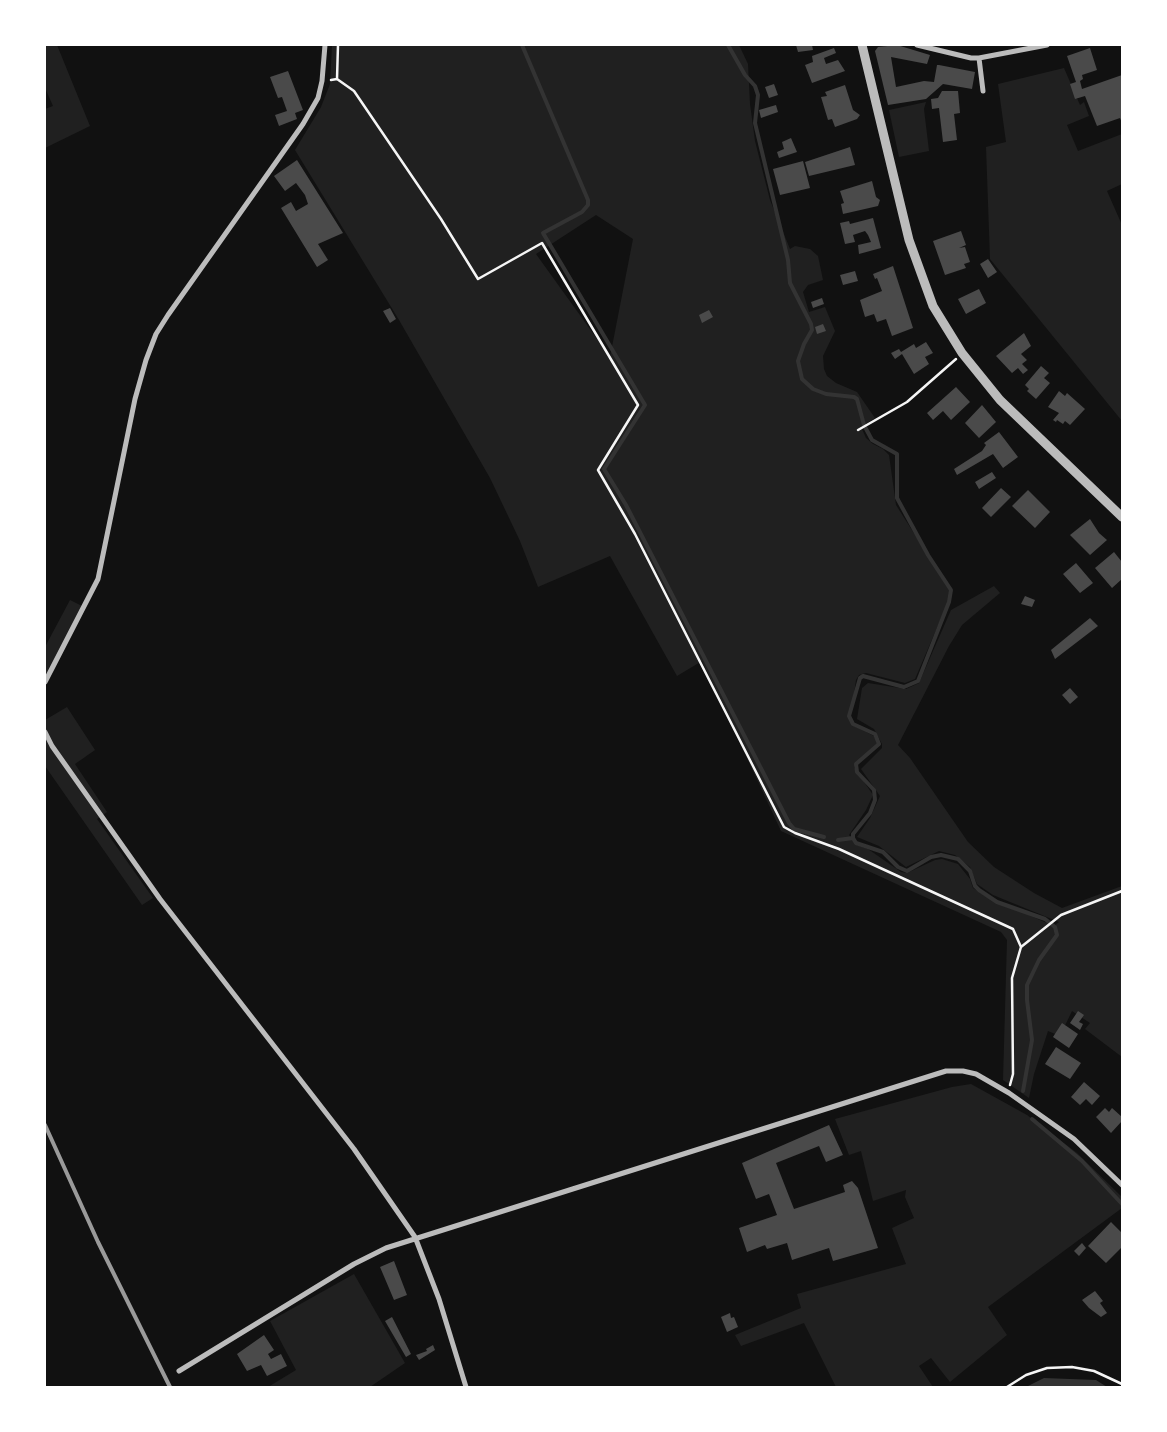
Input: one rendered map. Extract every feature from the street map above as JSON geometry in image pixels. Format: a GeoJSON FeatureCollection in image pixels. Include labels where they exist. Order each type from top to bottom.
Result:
{"type":"FeatureCollection","features":[{"type":"Feature","properties":{"kind":"street"},"geometry":{"type":"LineString","coordinates":[[45,682],[98,579],[135,399],[146,360],[156,334],[303,124],[318,98],[322,81],[325,45]]}},
{"type":"Feature","properties":{"kind":"street"},"geometry":{"type":"LineString","coordinates":[[862,45],[911,248],[933,306],[962,354],[1000,400],[1122,517]]}},
{"type":"Feature","properties":{"kind":"street"},"geometry":{"type":"LineString","coordinates":[[917,45],[971,58],[980,58],[1047,45]]}},
{"type":"Feature","properties":{"kind":"street"},"geometry":{"type":"LineString","coordinates":[[980,58],[982,90]]}},
{"type":"Feature","properties":{"kind":"street"},"geometry":{"type":"LineString","coordinates":[[45,732],[52,746],[160,899],[348,1142],[415,1237],[438,1299],[466,1387]]}},
{"type":"Feature","properties":{"kind":"street"},"geometry":{"type":"LineString","coordinates":[[179,1371],[354,1264],[386,1248],[415,1237],[946,1071],[963,1071],[976,1074],[1009,1093],[1074,1139],[1122,1185]]}},
{"type":"Feature","properties":{"kind":"path"},"geometry":{"type":"LineString","coordinates":[[338,45],[337,79],[354,90],[442,219],[478,279],[542,243],[638,406],[598,470],[635,534],[784,827],[839,849],[1013,930],[1021,947]]}},
{"type":"Feature","properties":{"kind":"path"},"geometry":{"type":"LineString","coordinates":[[860,429],[907,402],[962,354]]}},
{"type":"Feature","properties":{"kind":"path"},"geometry":{"type":"LineString","coordinates":[[1009,1093],[1013,1074],[1012,978],[1021,947],[1061,915],[1122,891]]}},
{"type":"Feature","properties":{"kind":"path"},"geometry":{"type":"LineString","coordinates":[[1007,1387],[1026,1375],[1047,1368],[1072,1367],[1094,1371],[1122,1384]]}},
{"type":"Feature","properties":{"kind":"shaded area"},"geometry":{"type":"Polygon","coordinates":[[[45,45],[57,45],[90,126],[45,148],[45,109],[53,106],[45,88],[45,45]]]}},
{"type":"Feature","properties":{"kind":"shaded area"},"geometry":{"type":"Polygon","coordinates":[[[332,45],[739,45],[748,64],[750,104],[755,141],[770,200],[790,249],[795,246],[810,249],[818,256],[823,280],[808,285],[803,292],[809,312],[825,307],[835,331],[823,356],[824,369],[827,376],[836,383],[857,392],[875,418],[861,427],[866,438],[889,455],[896,505],[950,590],[948,602],[915,679],[905,683],[866,673],[859,675],[856,680],[850,720],[854,726],[874,736],[878,743],[854,767],[873,795],[866,810],[849,835],[857,845],[868,849],[901,872],[907,873],[935,860],[942,859],[958,864],[970,879],[973,888],[985,896],[1054,926],[1059,922],[993,895],[977,884],[970,867],[955,855],[939,851],[906,867],[879,846],[857,837],[870,818],[880,796],[861,769],[882,748],[882,744],[874,729],[857,719],[862,688],[868,683],[906,689],[919,683],[951,610],[994,586],[1000,593],[962,625],[949,646],[898,745],[910,758],[968,842],[994,867],[1034,893],[1062,908],[1122,886],[1122,1057],[1085,1029],[1090,1023],[1072,1011],[1060,1036],[1048,1031],[1034,1074],[1029,1098],[1003,1080],[1007,940],[1001,932],[781,831],[702,661],[677,676],[610,556],[538,587],[520,541],[490,478],[399,320],[295,150],[321,107],[330,84],[332,45]],[[596,215],[536,254],[610,357],[633,239],[596,215]]]}},
{"type":"Feature","properties":{"kind":"shaded area"},"geometry":{"type":"Polygon","coordinates":[[[1064,68],[1080,105],[1084,102],[1089,116],[1067,125],[1078,151],[1122,134],[1122,184],[1107,191],[1122,225],[1122,421],[990,259],[986,147],[1006,142],[998,84],[1064,68]]]}},
{"type":"Feature","properties":{"kind":"shaded area"},"geometry":{"type":"Polygon","coordinates":[[[926,102],[924,109],[929,151],[899,157],[889,110],[926,102]]]}},
{"type":"Feature","properties":{"kind":"shaded area"},"geometry":{"type":"Polygon","coordinates":[[[70,600],[82,606],[45,679],[45,647],[70,600]]]}},
{"type":"Feature","properties":{"kind":"shaded area"},"geometry":{"type":"Polygon","coordinates":[[[67,707],[95,750],[75,764],[107,812],[97,819],[153,898],[142,905],[45,766],[45,720],[67,707]]]}},
{"type":"Feature","properties":{"kind":"shaded area"},"geometry":{"type":"Polygon","coordinates":[[[971,1084],[1027,1115],[1077,1153],[1122,1197],[1122,1208],[988,1307],[1007,1335],[950,1382],[931,1358],[919,1366],[933,1387],[836,1387],[804,1323],[741,1346],[735,1335],[801,1308],[797,1294],[906,1264],[892,1228],[914,1218],[905,1197],[906,1190],[873,1201],[861,1151],[849,1155],[835,1119],[952,1087],[971,1084]]]}},
{"type":"Feature","properties":{"kind":"shaded area"},"geometry":{"type":"Polygon","coordinates":[[[354,1274],[405,1363],[370,1387],[268,1387],[296,1370],[270,1321],[354,1274]]]}},
{"type":"Feature","properties":{"kind":"shaded area"},"geometry":{"type":"Polygon","coordinates":[[[1044,1378],[1096,1380],[1107,1387],[1026,1387],[1044,1378]]]}},
{"type":"Feature","properties":{"kind":"building"},"geometry":{"type":"Polygon","coordinates":[[[796,45],[812,45],[813,50],[798,52],[796,45]]]}},
{"type":"Feature","properties":{"kind":"building"},"geometry":{"type":"Polygon","coordinates":[[[897,45],[930,55],[927,64],[891,57],[896,87],[924,81],[934,82],[937,65],[939,65],[975,72],[972,89],[943,84],[926,99],[888,105],[875,51],[878,47],[897,45]]]}},
{"type":"Feature","properties":{"kind":"building"},"geometry":{"type":"Polygon","coordinates":[[[834,48],[836,53],[824,58],[826,64],[838,60],[845,71],[812,83],[805,65],[813,62],[812,56],[834,48]]]}},
{"type":"Feature","properties":{"kind":"building"},"geometry":{"type":"Polygon","coordinates":[[[1090,48],[1097,70],[1082,75],[1083,79],[1080,81],[1082,89],[1122,75],[1122,123],[1120,118],[1097,126],[1085,96],[1075,99],[1070,84],[1076,82],[1067,56],[1090,48]]]}},
{"type":"Feature","properties":{"kind":"building"},"geometry":{"type":"Polygon","coordinates":[[[288,71],[303,110],[295,113],[297,119],[279,126],[275,115],[287,111],[282,97],[278,98],[270,77],[288,71]]]}},
{"type":"Feature","properties":{"kind":"building"},"geometry":{"type":"Polygon","coordinates":[[[774,84],[778,95],[769,98],[765,87],[774,84]]]}},
{"type":"Feature","properties":{"kind":"building"},"geometry":{"type":"Polygon","coordinates":[[[845,85],[853,110],[860,115],[857,119],[835,127],[832,119],[828,120],[821,97],[827,96],[825,92],[845,85]]]}},
{"type":"Feature","properties":{"kind":"building"},"geometry":{"type":"Polygon","coordinates":[[[942,91],[958,91],[960,113],[954,114],[957,140],[943,142],[939,108],[932,109],[931,99],[938,98],[942,91]]]}},
{"type":"Feature","properties":{"kind":"building"},"geometry":{"type":"Polygon","coordinates":[[[776,105],[778,112],[761,118],[759,110],[776,105]]]}},
{"type":"Feature","properties":{"kind":"building"},"geometry":{"type":"Polygon","coordinates":[[[791,138],[797,152],[779,158],[777,152],[784,149],[782,142],[791,138]]]}},
{"type":"Feature","properties":{"kind":"building"},"geometry":{"type":"Polygon","coordinates":[[[850,147],[855,165],[809,176],[805,162],[850,147]]]}},
{"type":"Feature","properties":{"kind":"building"},"geometry":{"type":"Polygon","coordinates":[[[297,160],[343,233],[318,244],[328,260],[317,267],[281,208],[291,202],[296,211],[308,204],[305,195],[296,183],[285,191],[274,176],[297,160]]]}},
{"type":"Feature","properties":{"kind":"building"},"geometry":{"type":"Polygon","coordinates":[[[803,161],[810,188],[780,195],[773,169],[803,161]]]}},
{"type":"Feature","properties":{"kind":"building"},"geometry":{"type":"Polygon","coordinates":[[[872,181],[876,197],[880,200],[878,206],[843,214],[841,204],[844,203],[840,191],[872,181]]]}},
{"type":"Feature","properties":{"kind":"building"},"geometry":{"type":"Polygon","coordinates":[[[873,218],[881,248],[859,254],[858,245],[871,242],[868,235],[865,231],[853,235],[855,242],[845,244],[840,223],[849,221],[850,224],[873,218]]]}},
{"type":"Feature","properties":{"kind":"building"},"geometry":{"type":"Polygon","coordinates":[[[961,231],[966,245],[959,248],[965,247],[970,262],[964,264],[966,268],[945,275],[933,241],[961,231]]]}},
{"type":"Feature","properties":{"kind":"building"},"geometry":{"type":"Polygon","coordinates":[[[988,259],[997,272],[988,278],[980,264],[988,259]]]}},
{"type":"Feature","properties":{"kind":"building"},"geometry":{"type":"Polygon","coordinates":[[[893,266],[913,328],[892,336],[886,319],[877,322],[874,314],[865,317],[860,300],[882,291],[877,278],[875,279],[873,274],[893,266]]]}},
{"type":"Feature","properties":{"kind":"building"},"geometry":{"type":"Polygon","coordinates":[[[855,271],[858,281],[843,285],[840,275],[855,271]]]}},
{"type":"Feature","properties":{"kind":"building"},"geometry":{"type":"Polygon","coordinates":[[[979,289],[986,303],[966,314],[958,299],[979,289]]]}},
{"type":"Feature","properties":{"kind":"building"},"geometry":{"type":"Polygon","coordinates":[[[822,298],[824,304],[813,308],[811,302],[822,298]]]}},
{"type":"Feature","properties":{"kind":"building"},"geometry":{"type":"Polygon","coordinates":[[[390,308],[396,319],[390,323],[383,311],[390,308]]]}},
{"type":"Feature","properties":{"kind":"building"},"geometry":{"type":"Polygon","coordinates":[[[709,310],[713,317],[702,323],[699,315],[709,310]]]}},
{"type":"Feature","properties":{"kind":"building"},"geometry":{"type":"Polygon","coordinates":[[[823,324],[826,331],[817,334],[815,327],[823,324]]]}},
{"type":"Feature","properties":{"kind":"building"},"geometry":{"type":"Polygon","coordinates":[[[1024,333],[1031,346],[1021,354],[1027,360],[1022,364],[1028,370],[1023,374],[1018,368],[1012,373],[996,356],[1024,333]]]}},
{"type":"Feature","properties":{"kind":"building"},"geometry":{"type":"Polygon","coordinates":[[[926,342],[933,353],[925,357],[929,364],[914,374],[902,354],[895,359],[891,353],[899,349],[901,352],[914,344],[916,348],[926,342]]]}},
{"type":"Feature","properties":{"kind":"building"},"geometry":{"type":"Polygon","coordinates":[[[1041,366],[1049,373],[1044,378],[1050,383],[1036,399],[1027,391],[1029,389],[1025,385],[1041,366]]]}},
{"type":"Feature","properties":{"kind":"building"},"geometry":{"type":"Polygon","coordinates":[[[956,387],[970,402],[951,420],[943,411],[933,420],[927,413],[956,387]]]}},
{"type":"Feature","properties":{"kind":"building"},"geometry":{"type":"Polygon","coordinates":[[[1059,391],[1065,396],[1067,393],[1085,409],[1070,425],[1065,421],[1063,424],[1053,420],[1059,413],[1048,407],[1059,391]]]}},
{"type":"Feature","properties":{"kind":"building"},"geometry":{"type":"Polygon","coordinates":[[[982,405],[996,422],[979,438],[965,423],[982,405]]]}},
{"type":"Feature","properties":{"kind":"building"},"geometry":{"type":"Polygon","coordinates":[[[999,432],[1018,457],[1003,468],[993,454],[957,475],[954,469],[982,451],[986,445],[984,443],[999,432]]]}},
{"type":"Feature","properties":{"kind":"building"},"geometry":{"type":"Polygon","coordinates":[[[992,472],[996,478],[979,489],[975,482],[992,472]]]}},
{"type":"Feature","properties":{"kind":"building"},"geometry":{"type":"Polygon","coordinates":[[[1001,488],[1011,497],[991,517],[982,508],[1001,488]]]}},
{"type":"Feature","properties":{"kind":"building"},"geometry":{"type":"Polygon","coordinates":[[[1028,490],[1050,512],[1035,528],[1012,506],[1028,490]]]}},
{"type":"Feature","properties":{"kind":"building"},"geometry":{"type":"Polygon","coordinates":[[[1090,519],[1099,533],[1107,540],[1090,555],[1070,535],[1090,519]]]}},
{"type":"Feature","properties":{"kind":"building"},"geometry":{"type":"Polygon","coordinates":[[[1114,552],[1122,562],[1122,579],[1112,588],[1095,568],[1114,552]]]}},
{"type":"Feature","properties":{"kind":"building"},"geometry":{"type":"Polygon","coordinates":[[[1076,563],[1093,583],[1080,593],[1063,574],[1076,563]]]}},
{"type":"Feature","properties":{"kind":"building"},"geometry":{"type":"Polygon","coordinates":[[[1025,596],[1035,600],[1032,607],[1021,604],[1025,596]]]}},
{"type":"Feature","properties":{"kind":"building"},"geometry":{"type":"Polygon","coordinates":[[[1090,618],[1098,626],[1055,659],[1051,650],[1090,618]]]}},
{"type":"Feature","properties":{"kind":"building"},"geometry":{"type":"Polygon","coordinates":[[[1070,688],[1078,697],[1070,704],[1062,695],[1070,688]]]}},
{"type":"Feature","properties":{"kind":"building"},"geometry":{"type":"Polygon","coordinates":[[[1078,1011],[1084,1015],[1079,1022],[1083,1024],[1080,1030],[1070,1023],[1078,1011]]]}},
{"type":"Feature","properties":{"kind":"building"},"geometry":{"type":"Polygon","coordinates":[[[1062,1023],[1078,1034],[1069,1048],[1053,1037],[1062,1023]]]}},
{"type":"Feature","properties":{"kind":"building"},"geometry":{"type":"Polygon","coordinates":[[[1056,1047],[1081,1063],[1070,1079],[1045,1064],[1056,1047]]]}},
{"type":"Feature","properties":{"kind":"building"},"geometry":{"type":"Polygon","coordinates":[[[1084,1082],[1100,1096],[1092,1105],[1086,1099],[1080,1105],[1071,1097],[1084,1082]]]}},
{"type":"Feature","properties":{"kind":"building"},"geometry":{"type":"Polygon","coordinates":[[[1105,1108],[1109,1112],[1112,1108],[1122,1117],[1122,1121],[1111,1133],[1096,1117],[1105,1108]]]}},
{"type":"Feature","properties":{"kind":"building"},"geometry":{"type":"Polygon","coordinates":[[[829,1125],[843,1155],[826,1162],[819,1146],[776,1163],[794,1209],[845,1192],[843,1185],[852,1181],[858,1188],[878,1248],[833,1261],[829,1248],[792,1260],[787,1243],[767,1249],[765,1245],[747,1252],[739,1228],[777,1215],[769,1194],[756,1199],[742,1163],[829,1125]]]}},
{"type":"Feature","properties":{"kind":"building"},"geometry":{"type":"Polygon","coordinates":[[[1111,1222],[1122,1233],[1122,1247],[1106,1263],[1088,1246],[1111,1222]]]}},
{"type":"Feature","properties":{"kind":"building"},"geometry":{"type":"Polygon","coordinates":[[[1082,1243],[1086,1248],[1079,1256],[1074,1251],[1082,1243]]]}},
{"type":"Feature","properties":{"kind":"building"},"geometry":{"type":"Polygon","coordinates":[[[394,1261],[407,1295],[394,1300],[380,1267],[394,1261]]]}},
{"type":"Feature","properties":{"kind":"building"},"geometry":{"type":"Polygon","coordinates":[[[1095,1291],[1103,1301],[1100,1303],[1107,1313],[1101,1317],[1082,1300],[1095,1291]]]}},
{"type":"Feature","properties":{"kind":"building"},"geometry":{"type":"Polygon","coordinates":[[[730,1313],[731,1318],[734,1317],[738,1327],[727,1332],[721,1317],[730,1313]]]}},
{"type":"Feature","properties":{"kind":"building"},"geometry":{"type":"Polygon","coordinates":[[[392,1317],[411,1354],[406,1357],[385,1321],[392,1317]]]}},
{"type":"Feature","properties":{"kind":"building"},"geometry":{"type":"Polygon","coordinates":[[[264,1335],[274,1350],[268,1354],[271,1359],[281,1354],[287,1366],[267,1376],[261,1365],[247,1371],[237,1354],[264,1335]]]}},
{"type":"Feature","properties":{"kind":"building"},"geometry":{"type":"Polygon","coordinates":[[[433,1345],[435,1350],[419,1360],[416,1355],[427,1351],[426,1349],[433,1345]]]}},
{"type":"Feature","properties":{"kind":"waterway"},"geometry":{"type":"LineString","coordinates":[[522,45],[588,200],[588,205],[582,212],[543,233],[645,405],[604,469],[626,505],[789,823],[794,829],[824,837]]}},
{"type":"Feature","properties":{"kind":"waterway"},"geometry":{"type":"LineString","coordinates":[[728,45],[745,75],[755,86],[758,95],[755,123],[788,260],[790,283],[811,324],[812,330],[804,344],[798,361],[802,379],[813,389],[826,394],[857,399],[864,425],[872,440],[897,454],[897,498],[928,555],[951,590],[949,602],[918,681],[904,687],[863,676],[860,678],[849,716],[853,724],[875,734],[879,744],[856,764],[857,772],[874,790],[875,800],[870,813],[853,834],[853,838],[856,843],[883,852],[898,867],[907,871],[931,857],[941,855],[958,859],[970,871],[975,886],[979,890],[997,902],[1045,919],[1055,927],[1057,935],[1039,960],[1027,985],[1032,1040],[1023,1091]]}},
{"type":"Feature","properties":{"kind":"waterway"},"geometry":{"type":"LineString","coordinates":[[838,840],[853,838]]}},
{"type":"Feature","properties":{"kind":"waterway"},"geometry":{"type":"LineString","coordinates":[[1032,1119],[1082,1161],[1122,1204]]}},
{"type":"Feature","properties":{"kind":"railway"},"geometry":{"type":"LineString","coordinates":[[45,1125],[98,1242],[170,1387]]}}]}
